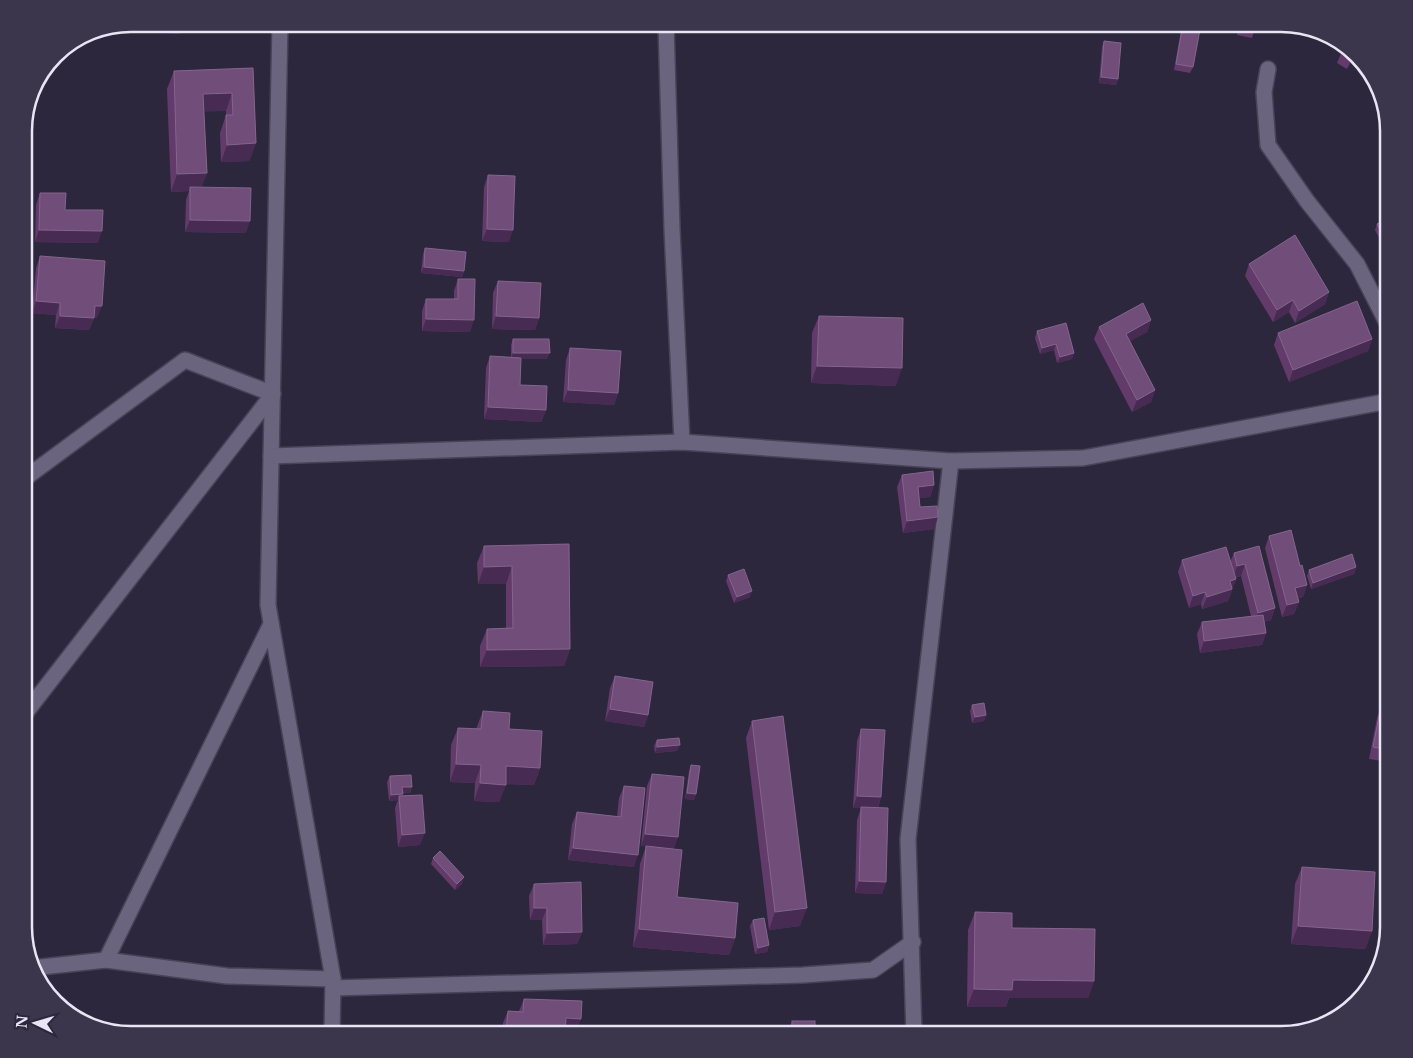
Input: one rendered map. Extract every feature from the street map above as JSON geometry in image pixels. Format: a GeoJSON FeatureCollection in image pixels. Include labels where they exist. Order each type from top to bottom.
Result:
{"type":"FeatureCollection","features":[{"type":"Feature","properties":{"kind":"street"},"geometry":{"type":"LineString","coordinates":[[280,32],[268,605],[333,983],[332,1026]]}},
{"type":"Feature","properties":{"kind":"street"},"geometry":{"type":"LineString","coordinates":[[666,32],[672,229],[682,442]]}},
{"type":"Feature","properties":{"kind":"street"},"geometry":{"type":"LineString","coordinates":[[1268,69],[1264,92],[1268,145],[1307,201],[1357,264],[1380,309]]}},
{"type":"Feature","properties":{"kind":"street"},"geometry":{"type":"LineString","coordinates":[[33,472],[185,360],[273,394]]}},
{"type":"Feature","properties":{"kind":"street"},"geometry":{"type":"LineString","coordinates":[[33,702],[273,394]]}},
{"type":"Feature","properties":{"kind":"street"},"geometry":{"type":"LineString","coordinates":[[271,456],[682,442],[952,461],[1083,458],[1380,403]]}},
{"type":"Feature","properties":{"kind":"street"},"geometry":{"type":"LineString","coordinates":[[914,1026],[913,942],[908,839],[952,461]]}},
{"type":"Feature","properties":{"kind":"street"},"geometry":{"type":"LineString","coordinates":[[106,960],[271,624]]}},
{"type":"Feature","properties":{"kind":"street"},"geometry":{"type":"LineString","coordinates":[[41,967],[106,960],[227,976],[333,983],[804,975],[873,970],[913,942]]}},
{"type":"Feature","properties":{"kind":"building"},"geometry":{"type":"Polygon","coordinates":[[[1182,32],[1200,32],[1193,67],[1176,64],[1182,32]]]}},
{"type":"Feature","properties":{"kind":"building"},"geometry":{"type":"Polygon","coordinates":[[[1104,41],[1121,43],[1118,79],[1101,77],[1104,41]]]}},
{"type":"Feature","properties":{"kind":"building"},"geometry":{"type":"Polygon","coordinates":[[[253,68],[256,143],[227,145],[226,115],[233,115],[232,93],[203,94],[207,173],[177,174],[174,71],[253,68]]]}},
{"type":"Feature","properties":{"kind":"building"},"geometry":{"type":"Polygon","coordinates":[[[488,175],[515,176],[513,230],[487,229],[488,175]]]}},
{"type":"Feature","properties":{"kind":"building"},"geometry":{"type":"Polygon","coordinates":[[[190,187],[251,188],[250,221],[190,220],[190,187]]]}},
{"type":"Feature","properties":{"kind":"building"},"geometry":{"type":"Polygon","coordinates":[[[40,193],[66,193],[65,210],[103,210],[102,231],[39,230],[40,193]]]}},
{"type":"Feature","properties":{"kind":"building"},"geometry":{"type":"Polygon","coordinates":[[[1295,235],[1329,292],[1299,311],[1293,300],[1277,310],[1249,264],[1295,235]]]}},
{"type":"Feature","properties":{"kind":"building"},"geometry":{"type":"Polygon","coordinates":[[[425,248],[466,252],[464,271],[424,267],[425,248]]]}},
{"type":"Feature","properties":{"kind":"building"},"geometry":{"type":"Polygon","coordinates":[[[40,256],[105,261],[102,306],[95,306],[94,318],[60,316],[60,303],[36,301],[40,256]]]}},
{"type":"Feature","properties":{"kind":"building"},"geometry":{"type":"Polygon","coordinates":[[[458,279],[475,279],[474,320],[426,319],[426,299],[458,299],[458,279]]]}},
{"type":"Feature","properties":{"kind":"building"},"geometry":{"type":"Polygon","coordinates":[[[498,281],[541,283],[539,318],[496,316],[498,281]]]}},
{"type":"Feature","properties":{"kind":"building"},"geometry":{"type":"Polygon","coordinates":[[[1357,301],[1372,339],[1293,370],[1278,333],[1357,301]]]}},
{"type":"Feature","properties":{"kind":"building"},"geometry":{"type":"Polygon","coordinates":[[[1143,303],[1151,320],[1126,334],[1155,390],[1137,400],[1099,327],[1143,303]]]}},
{"type":"Feature","properties":{"kind":"building"},"geometry":{"type":"Polygon","coordinates":[[[819,316],[903,318],[902,368],[817,366],[819,316]]]}},
{"type":"Feature","properties":{"kind":"building"},"geometry":{"type":"Polygon","coordinates":[[[1066,323],[1074,353],[1060,357],[1056,344],[1042,348],[1037,331],[1066,323]]]}},
{"type":"Feature","properties":{"kind":"building"},"geometry":{"type":"Polygon","coordinates":[[[513,339],[549,339],[550,353],[513,353],[513,339]]]}},
{"type":"Feature","properties":{"kind":"building"},"geometry":{"type":"Polygon","coordinates":[[[570,348],[621,351],[618,393],[568,390],[570,348]]]}},
{"type":"Feature","properties":{"kind":"building"},"geometry":{"type":"Polygon","coordinates":[[[490,356],[521,358],[520,385],[547,386],[546,410],[488,407],[490,356]]]}},
{"type":"Feature","properties":{"kind":"building"},"geometry":{"type":"Polygon","coordinates":[[[933,471],[934,485],[918,487],[920,507],[937,506],[938,517],[907,521],[902,475],[933,471]]]}},
{"type":"Feature","properties":{"kind":"building"},"geometry":{"type":"Polygon","coordinates":[[[1291,530],[1307,585],[1295,588],[1299,602],[1287,605],[1269,536],[1291,530]]]}},
{"type":"Feature","properties":{"kind":"building"},"geometry":{"type":"Polygon","coordinates":[[[569,544],[570,649],[487,650],[487,629],[513,628],[512,566],[484,567],[484,546],[569,544]]]}},
{"type":"Feature","properties":{"kind":"building"},"geometry":{"type":"Polygon","coordinates":[[[1259,546],[1275,608],[1258,613],[1245,564],[1237,566],[1234,553],[1259,546]]]}},
{"type":"Feature","properties":{"kind":"building"},"geometry":{"type":"Polygon","coordinates":[[[1226,547],[1236,579],[1230,581],[1232,589],[1207,597],[1205,592],[1193,596],[1182,560],[1226,547]]]}},
{"type":"Feature","properties":{"kind":"building"},"geometry":{"type":"Polygon","coordinates":[[[1352,554],[1356,567],[1313,583],[1309,570],[1352,554]]]}},
{"type":"Feature","properties":{"kind":"building"},"geometry":{"type":"Polygon","coordinates":[[[744,569],[752,591],[737,597],[728,575],[744,569]]]}},
{"type":"Feature","properties":{"kind":"building"},"geometry":{"type":"Polygon","coordinates":[[[1263,615],[1266,633],[1204,641],[1202,622],[1263,615]]]}},
{"type":"Feature","properties":{"kind":"building"},"geometry":{"type":"Polygon","coordinates":[[[615,676],[653,682],[648,715],[610,709],[615,676]]]}},
{"type":"Feature","properties":{"kind":"building"},"geometry":{"type":"Polygon","coordinates":[[[984,703],[986,715],[975,717],[972,705],[984,703]]]}},
{"type":"Feature","properties":{"kind":"building"},"geometry":{"type":"Polygon","coordinates":[[[483,711],[510,713],[509,729],[542,731],[540,768],[506,766],[506,785],[480,783],[481,765],[456,764],[458,728],[481,729],[483,711]]]}},
{"type":"Feature","properties":{"kind":"building"},"geometry":{"type":"Polygon","coordinates":[[[1380,711],[1380,748],[1373,747],[1380,711]]]}},
{"type":"Feature","properties":{"kind":"building"},"geometry":{"type":"Polygon","coordinates":[[[783,716],[807,908],[775,912],[752,721],[783,716]]]}},
{"type":"Feature","properties":{"kind":"building"},"geometry":{"type":"Polygon","coordinates":[[[861,729],[885,730],[881,797],[857,796],[861,729]]]}},
{"type":"Feature","properties":{"kind":"building"},"geometry":{"type":"Polygon","coordinates":[[[679,738],[680,745],[657,747],[657,740],[679,738]]]}},
{"type":"Feature","properties":{"kind":"building"},"geometry":{"type":"Polygon","coordinates":[[[691,765],[700,766],[696,794],[687,793],[691,765]]]}},
{"type":"Feature","properties":{"kind":"building"},"geometry":{"type":"Polygon","coordinates":[[[652,774],[684,777],[678,837],[645,834],[652,774]]]}},
{"type":"Feature","properties":{"kind":"building"},"geometry":{"type":"Polygon","coordinates":[[[411,775],[412,787],[402,787],[403,794],[391,795],[390,776],[411,775]]]}},
{"type":"Feature","properties":{"kind":"building"},"geometry":{"type":"Polygon","coordinates":[[[624,786],[645,788],[638,855],[573,848],[577,812],[621,817],[624,786]]]}},
{"type":"Feature","properties":{"kind":"building"},"geometry":{"type":"Polygon","coordinates":[[[422,795],[425,833],[402,835],[399,796],[422,795]]]}},
{"type":"Feature","properties":{"kind":"building"},"geometry":{"type":"Polygon","coordinates":[[[861,807],[888,808],[886,882],[859,881],[861,807]]]}},
{"type":"Feature","properties":{"kind":"building"},"geometry":{"type":"Polygon","coordinates":[[[646,846],[682,850],[677,897],[738,903],[735,938],[639,929],[646,846]]]}},
{"type":"Feature","properties":{"kind":"building"},"geometry":{"type":"Polygon","coordinates":[[[440,851],[464,877],[457,884],[433,858],[440,851]]]}},
{"type":"Feature","properties":{"kind":"building"},"geometry":{"type":"Polygon","coordinates":[[[1302,867],[1375,872],[1372,931],[1298,926],[1302,867]]]}},
{"type":"Feature","properties":{"kind":"building"},"geometry":{"type":"Polygon","coordinates":[[[581,882],[582,932],[547,933],[547,908],[534,908],[534,884],[581,882]]]}},
{"type":"Feature","properties":{"kind":"building"},"geometry":{"type":"Polygon","coordinates":[[[975,912],[1012,913],[1012,928],[1095,929],[1094,981],[1013,980],[1012,990],[974,989],[975,912]]]}},
{"type":"Feature","properties":{"kind":"building"},"geometry":{"type":"Polygon","coordinates":[[[764,918],[769,945],[758,948],[753,920],[764,918]]]}},
{"type":"Feature","properties":{"kind":"building"},"geometry":{"type":"Polygon","coordinates":[[[524,999],[582,1001],[581,1019],[566,1018],[566,1026],[507,1026],[508,1011],[523,1012],[524,999]]]}},
{"type":"Feature","properties":{"kind":"building"},"geometry":{"type":"Polygon","coordinates":[[[792,1021],[815,1021],[815,1026],[792,1026],[792,1021]]]}}]}
